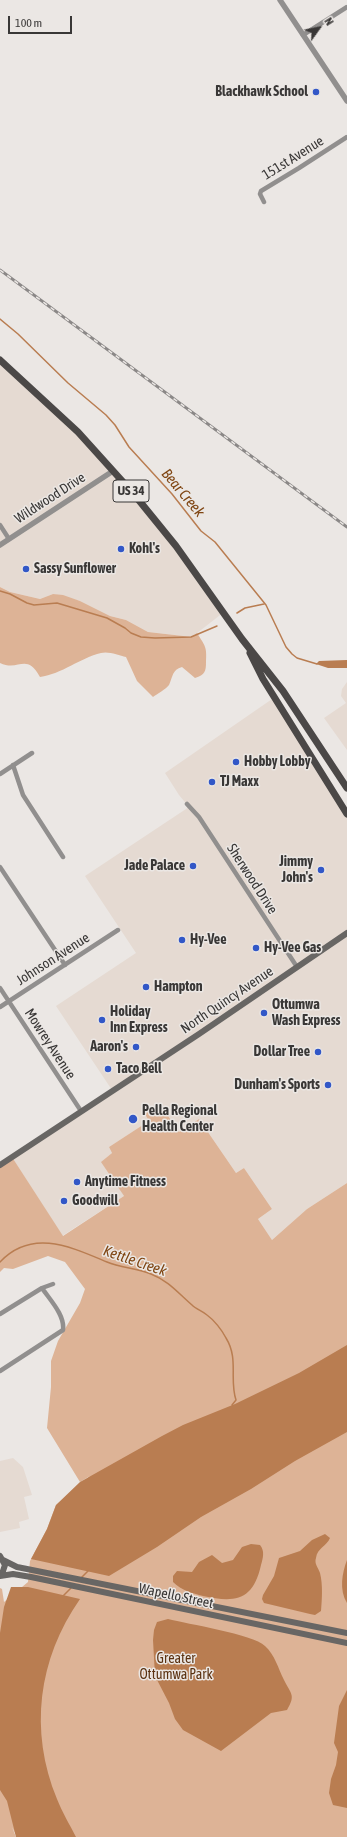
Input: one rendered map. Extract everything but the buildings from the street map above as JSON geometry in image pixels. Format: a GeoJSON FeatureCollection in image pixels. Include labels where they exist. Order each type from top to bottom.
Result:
{"type":"FeatureCollection","features":[{"type":"Feature","properties":{"kind":"main road","name":"US 34"},"geometry":{"type":"LineString","coordinates":[[0,360],[60,414],[113,471],[192,566],[242,639],[283,691],[347,788]]}},
{"type":"Feature","properties":{"kind":"main road","name":"US 34"},"geometry":{"type":"LineString","coordinates":[[242,639],[263,679],[347,814]]}},
{"type":"Feature","properties":{"kind":"main road","name":"North Quincy Avenue"},"geometry":{"type":"LineString","coordinates":[[0,1165],[347,933]]}},
{"type":"Feature","properties":{"kind":"main road"},"geometry":{"type":"LineString","coordinates":[[0,1576],[4,1569],[2,1558]]}},
{"type":"Feature","properties":{"kind":"main road","name":"Wapello Street"},"geometry":{"type":"LineString","coordinates":[[2,1558],[17,1567],[347,1633]]}},
{"type":"Feature","properties":{"kind":"main road","name":"Wapello Street"},"geometry":{"type":"LineString","coordinates":[[0,1576],[13,1574],[31,1577],[347,1643]]}},
{"type":"Feature","properties":{"kind":"street"},"geometry":{"type":"LineString","coordinates":[[280,0],[347,101]]}},
{"type":"Feature","properties":{"kind":"street"},"geometry":{"type":"LineString","coordinates":[[303,36],[347,7]]}},
{"type":"Feature","properties":{"kind":"street","name":"151st Avenue"},"geometry":{"type":"LineString","coordinates":[[264,202],[260,194],[261,191],[347,137]]}},
{"type":"Feature","properties":{"kind":"street","name":"Wildwood Drive"},"geometry":{"type":"LineString","coordinates":[[0,545],[113,471]]}},
{"type":"Feature","properties":{"kind":"street"},"geometry":{"type":"LineString","coordinates":[[0,525],[10,539]]}},
{"type":"Feature","properties":{"kind":"street"},"geometry":{"type":"LineString","coordinates":[[0,774],[32,753]]}},
{"type":"Feature","properties":{"kind":"street"},"geometry":{"type":"LineString","coordinates":[[13,765],[23,795],[63,857]]}},
{"type":"Feature","properties":{"kind":"street","name":"Sherwood Drive"},"geometry":{"type":"LineString","coordinates":[[187,804],[198,817],[297,966]]}},
{"type":"Feature","properties":{"kind":"street"},"geometry":{"type":"LineString","coordinates":[[0,867],[64,965]]}},
{"type":"Feature","properties":{"kind":"street","name":"Johnson Avenue"},"geometry":{"type":"LineString","coordinates":[[0,1007],[118,930]]}},
{"type":"Feature","properties":{"kind":"street","name":"Mowrey Avenue"},"geometry":{"type":"LineString","coordinates":[[0,988],[81,1111]]}},
{"type":"Feature","properties":{"kind":"street"},"geometry":{"type":"LineString","coordinates":[[0,1314],[42,1288],[52,1284]]}},
{"type":"Feature","properties":{"kind":"street"},"geometry":{"type":"LineString","coordinates":[[0,1371],[62,1330],[64,1323],[42,1288]]}},
{"type":"Feature","properties":{"kind":"shaded area"},"geometry":{"type":"Polygon","coordinates":[[[0,360],[60,414],[133,493],[224,612],[192,637],[148,632],[126,620],[110,616],[80,601],[53,594],[40,599],[10,592],[0,587],[0,360]]]}},
{"type":"Feature","properties":{"kind":"shaded area"},"geometry":{"type":"Polygon","coordinates":[[[347,660],[347,668],[328,668],[316,664],[319,661],[347,660]]]}},
{"type":"Feature","properties":{"kind":"shaded area"},"geometry":{"type":"Polygon","coordinates":[[[347,682],[347,750],[324,718],[346,703],[341,696],[342,689],[347,682]]]}},
{"type":"Feature","properties":{"kind":"shaded area"},"geometry":{"type":"Polygon","coordinates":[[[275,697],[347,814],[347,1183],[307,1209],[272,1240],[258,1219],[272,1209],[244,1168],[236,1173],[199,1119],[179,1132],[160,1104],[150,1121],[109,1147],[112,1153],[102,1162],[124,1196],[62,1236],[12,1157],[112,1090],[56,1006],[136,953],[85,876],[189,807],[179,795],[165,773],[275,697]]]}},
{"type":"Feature","properties":{"kind":"shaded area"},"geometry":{"type":"Polygon","coordinates":[[[347,1345],[347,1432],[201,1517],[157,1547],[109,1576],[31,1559],[47,1529],[56,1505],[80,1482],[183,1425],[235,1404],[299,1373],[347,1345]]]}},
{"type":"Feature","properties":{"kind":"shaded area"},"geometry":{"type":"Polygon","coordinates":[[[13,1458],[23,1467],[32,1495],[24,1497],[29,1519],[19,1522],[20,1528],[0,1532],[0,1461],[13,1458]]]}},
{"type":"Feature","properties":{"kind":"shaded area"},"geometry":{"type":"Polygon","coordinates":[[[325,1534],[330,1538],[329,1541],[320,1549],[316,1560],[322,1582],[321,1611],[315,1615],[264,1603],[262,1599],[263,1595],[274,1576],[279,1558],[300,1551],[312,1540],[325,1534]]]}},
{"type":"Feature","properties":{"kind":"shaded area"},"geometry":{"type":"Polygon","coordinates":[[[251,1544],[260,1545],[262,1547],[262,1560],[258,1577],[253,1586],[241,1597],[224,1599],[203,1596],[184,1590],[173,1582],[173,1576],[177,1571],[192,1572],[199,1562],[212,1555],[222,1563],[233,1560],[242,1547],[251,1544]]]}},
{"type":"Feature","properties":{"kind":"shaded area"},"geometry":{"type":"Polygon","coordinates":[[[347,1560],[347,1603],[344,1598],[342,1582],[347,1560]]]}},
{"type":"Feature","properties":{"kind":"shaded area"},"geometry":{"type":"Polygon","coordinates":[[[11,1587],[28,1587],[80,1599],[66,1622],[55,1646],[47,1671],[42,1696],[41,1722],[43,1748],[48,1773],[59,1804],[76,1837],[16,1837],[7,1801],[0,1790],[0,1633],[4,1607],[11,1587]]]}},
{"type":"Feature","properties":{"kind":"shaded area"},"geometry":{"type":"Polygon","coordinates":[[[168,1619],[247,1637],[265,1646],[274,1658],[292,1695],[290,1705],[287,1710],[271,1713],[221,1751],[183,1730],[175,1719],[169,1703],[155,1676],[153,1640],[154,1630],[157,1622],[168,1619]]]}},
{"type":"Feature","properties":{"kind":"shaded area"},"geometry":{"type":"Polygon","coordinates":[[[347,1690],[347,1808],[333,1805],[329,1793],[338,1752],[334,1743],[339,1706],[347,1690]]]}},
{"type":"Feature","properties":{"kind":"green space"},"geometry":{"type":"Polygon","coordinates":[[[0,587],[10,592],[40,599],[53,594],[63,595],[80,601],[110,616],[126,620],[148,632],[192,637],[197,633],[206,649],[205,670],[201,676],[195,678],[182,667],[179,668],[173,674],[169,685],[153,697],[137,681],[126,657],[107,652],[93,655],[56,673],[40,677],[31,666],[26,664],[7,665],[0,663],[0,587]]]}},
{"type":"Feature","properties":{"kind":"green space","name":"Greater Ottumwa Park"},"geometry":{"type":"Polygon","coordinates":[[[160,1104],[179,1132],[199,1119],[236,1173],[244,1168],[272,1209],[258,1219],[272,1240],[307,1209],[347,1183],[347,1837],[17,1837],[12,1827],[16,1837],[0,1837],[0,1588],[2,1589],[4,1602],[28,1582],[30,1561],[47,1529],[56,1505],[90,1476],[80,1482],[47,1428],[51,1387],[51,1361],[58,1341],[80,1303],[85,1289],[65,1262],[48,1256],[13,1269],[4,1268],[0,1272],[0,1165],[12,1157],[63,1236],[124,1196],[101,1162],[112,1153],[109,1147],[149,1121],[145,1114],[160,1104]]]}},
{"type":"Feature","properties":{"kind":"waterway","name":"Bear Creek"},"geometry":{"type":"LineString","coordinates":[[0,319],[18,334],[68,383],[106,415],[115,425],[129,447],[172,494],[201,531],[215,542],[266,605],[286,647],[297,658],[317,664]]}},
{"type":"Feature","properties":{"kind":"waterway"},"geometry":{"type":"LineString","coordinates":[[0,591],[34,605],[57,603],[107,618],[131,633],[141,637],[191,637],[217,626]]}},
{"type":"Feature","properties":{"kind":"waterway"},"geometry":{"type":"LineString","coordinates":[[237,613],[245,608],[264,604]]}},
{"type":"Feature","properties":{"kind":"waterway","name":"Kettle Creek"},"geometry":{"type":"LineString","coordinates":[[0,1262],[12,1252],[25,1246],[38,1243],[52,1244],[66,1246],[112,1264],[146,1272],[163,1280],[194,1306],[210,1317],[218,1325],[224,1335],[230,1346],[233,1361],[233,1384],[236,1400],[232,1405],[233,1406]]}},
{"type":"Feature","properties":{"kind":"waterway"},"geometry":{"type":"LineString","coordinates":[[81,1578],[88,1571]]}},
{"type":"Feature","properties":{"kind":"waterway"},"geometry":{"type":"LineString","coordinates":[[62,1597],[71,1588]]}},
{"type":"Feature","properties":{"kind":"railway"},"geometry":{"type":"LineString","coordinates":[[0,270],[347,527]]}},
{"type":"Feature","properties":{"kind":"place","name":"Blackhawk School"},"geometry":{"type":"Point","coordinates":[316,92]}},
{"type":"Feature","properties":{"kind":"place","name":"Kohl's"},"geometry":{"type":"Point","coordinates":[121,549]}},
{"type":"Feature","properties":{"kind":"place","name":"Sassy Sunflower"},"geometry":{"type":"Point","coordinates":[26,569]}},
{"type":"Feature","properties":{"kind":"place","name":"Hobby Lobby"},"geometry":{"type":"Point","coordinates":[236,762]}},
{"type":"Feature","properties":{"kind":"place","name":"TJ Maxx"},"geometry":{"type":"Point","coordinates":[212,782]}},
{"type":"Feature","properties":{"kind":"place","name":"Jade Palace"},"geometry":{"type":"Point","coordinates":[193,866]}},
{"type":"Feature","properties":{"kind":"place","name":"Jimmy John's"},"geometry":{"type":"Point","coordinates":[321,870]}},
{"type":"Feature","properties":{"kind":"place","name":"Hy-Vee"},"geometry":{"type":"Point","coordinates":[182,940]}},
{"type":"Feature","properties":{"kind":"place","name":"Hy-Vee Gas"},"geometry":{"type":"Point","coordinates":[256,948]}},
{"type":"Feature","properties":{"kind":"place","name":"Hampton"},"geometry":{"type":"Point","coordinates":[146,987]}},
{"type":"Feature","properties":{"kind":"place","name":"Ottumwa Wash Express"},"geometry":{"type":"Point","coordinates":[264,1013]}},
{"type":"Feature","properties":{"kind":"place","name":"Holiday Inn Express"},"geometry":{"type":"Point","coordinates":[102,1020]}},
{"type":"Feature","properties":{"kind":"place","name":"Aaron's"},"geometry":{"type":"Point","coordinates":[136,1047]}},
{"type":"Feature","properties":{"kind":"place","name":"Dollar Tree"},"geometry":{"type":"Point","coordinates":[318,1052]}},
{"type":"Feature","properties":{"kind":"place","name":"Taco Bell"},"geometry":{"type":"Point","coordinates":[108,1069]}},
{"type":"Feature","properties":{"kind":"place","name":"Dunham's Sports"},"geometry":{"type":"Point","coordinates":[328,1085]}},
{"type":"Feature","properties":{"kind":"place","name":"Pella Regional Health Center"},"geometry":{"type":"Point","coordinates":[133,1119]}},
{"type":"Feature","properties":{"kind":"place","name":"Anytime Fitness"},"geometry":{"type":"Point","coordinates":[77,1182]}},
{"type":"Feature","properties":{"kind":"place","name":"Goodwill"},"geometry":{"type":"Point","coordinates":[64,1201]}}]}
